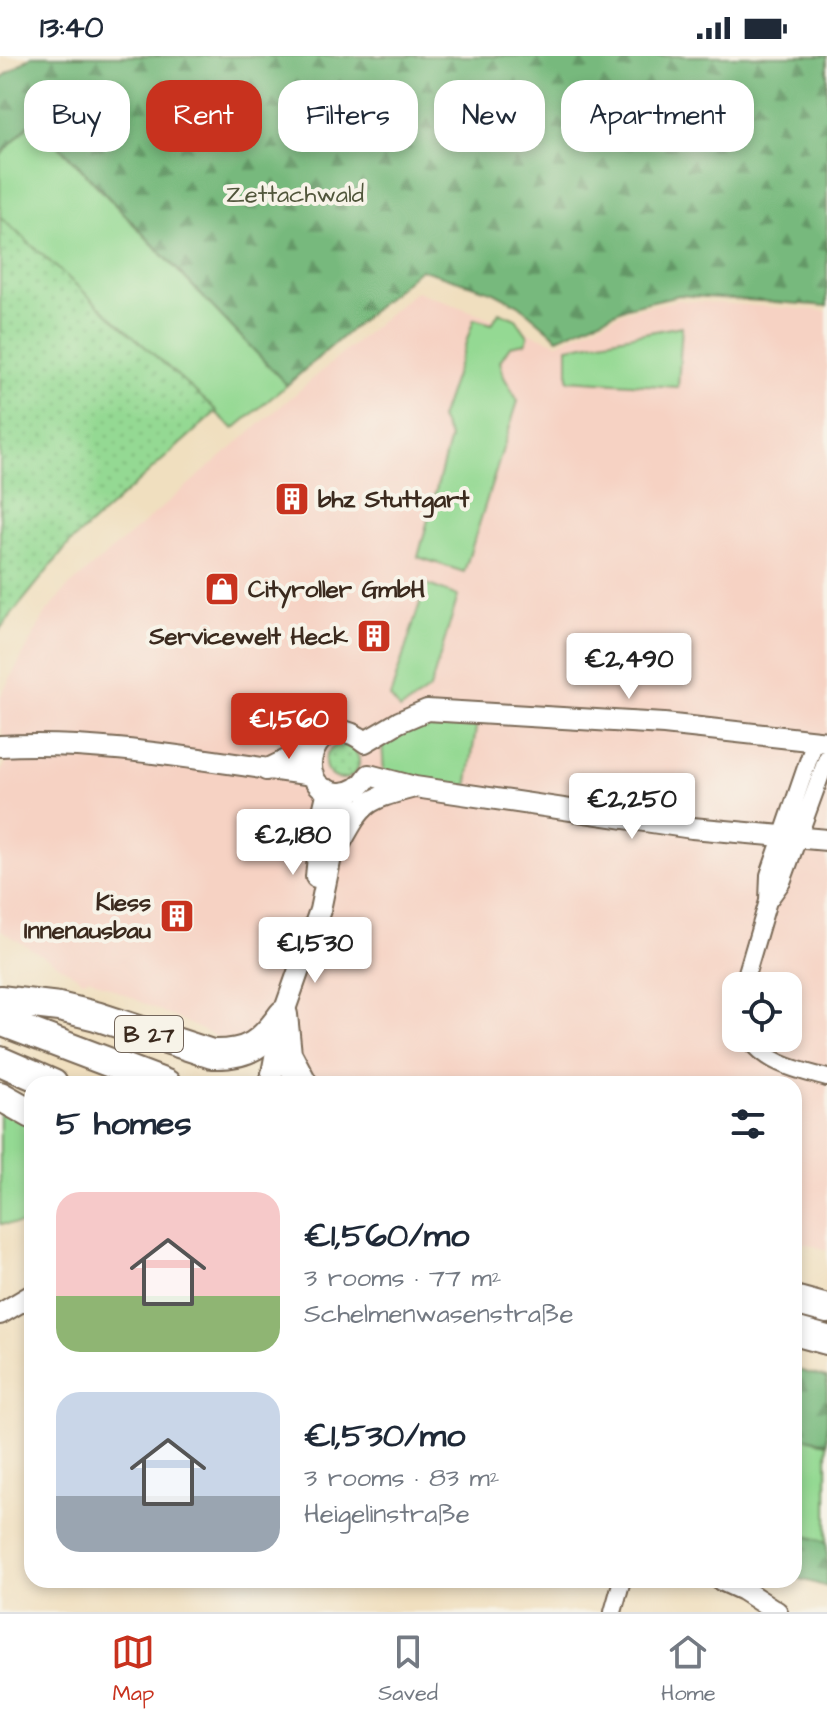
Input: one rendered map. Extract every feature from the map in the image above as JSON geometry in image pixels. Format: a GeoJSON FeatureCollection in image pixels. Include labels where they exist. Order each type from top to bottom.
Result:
{"type":"FeatureCollection","features":[{"type":"Feature","properties":{"kind":"highway","name":"B 27"},"geometry":{"type":"LineString","coordinates":[[0,1000],[59,1007],[96,1016],[212,1054],[231,1055],[250,1049],[267,1037],[283,1015]]}},
{"type":"Feature","properties":{"kind":"highway"},"geometry":{"type":"LineString","coordinates":[[283,1015],[287,1054],[299,1076]]}},
{"type":"Feature","properties":{"kind":"highway","name":"B 27"},"geometry":{"type":"LineString","coordinates":[[0,1021],[145,1076]]}},
{"type":"Feature","properties":{"kind":"highway"},"geometry":{"type":"LineString","coordinates":[[0,1061],[35,1076]]}},
{"type":"Feature","properties":{"kind":"highway"},"geometry":{"type":"LineString","coordinates":[[0,1096],[24,1110]]}},
{"type":"Feature","properties":{"kind":"highway"},"geometry":{"type":"LineString","coordinates":[[802,1302],[827,1309]]}},
{"type":"Feature","properties":{"kind":"highway"},"geometry":{"type":"LineString","coordinates":[[802,1333],[827,1340]]}},
{"type":"Feature","properties":{"kind":"street"},"geometry":{"type":"LineString","coordinates":[[266,770],[339,732],[348,732],[365,742],[427,710],[664,724],[821,741],[790,837]]}},
{"type":"Feature","properties":{"kind":"street"},"geometry":{"type":"LineString","coordinates":[[0,746],[44,744],[143,751],[313,775]]}},
{"type":"Feature","properties":{"kind":"street"},"geometry":{"type":"LineString","coordinates":[[315,746],[311,759],[313,775],[328,790],[350,792]]}},
{"type":"Feature","properties":{"kind":"street"},"geometry":{"type":"LineString","coordinates":[[747,972],[768,901],[769,875],[827,758]]}},
{"type":"Feature","properties":{"kind":"street"},"geometry":{"type":"LineString","coordinates":[[271,1076],[283,1015],[320,910],[339,818],[350,792],[364,783],[369,775],[415,787],[692,828],[827,840]]}},
{"type":"Feature","properties":{"kind":"street"},"geometry":{"type":"LineString","coordinates":[[333,857],[358,812],[368,802],[381,795],[415,787]]}},
{"type":"Feature","properties":{"kind":"street"},"geometry":{"type":"LineString","coordinates":[[307,941],[309,906],[328,790]]}},
{"type":"Feature","properties":{"kind":"street"},"geometry":{"type":"LineString","coordinates":[[762,1052],[793,1069],[827,1078]]}},
{"type":"Feature","properties":{"kind":"street"},"geometry":{"type":"LineString","coordinates":[[0,1314],[24,1300]]}},
{"type":"Feature","properties":{"kind":"street"},"geometry":{"type":"LineString","coordinates":[[613,1612],[620,1588]]}},
{"type":"Feature","properties":{"kind":"street"},"geometry":{"type":"LineString","coordinates":[[739,1588],[777,1612]]}},
{"type":"Feature","properties":{"kind":"shaded area"},"geometry":{"type":"Polygon","coordinates":[[[416,291],[558,343],[626,311],[678,300],[827,311],[827,1250],[802,1242],[802,1076],[315,1076],[263,1058],[89,978],[83,980],[0,930],[0,773],[8,760],[0,724],[0,697],[46,613],[66,589],[416,291]]]}},
{"type":"Feature","properties":{"kind":"green space","name":"Zettachwald"},"geometry":{"type":"Polygon","coordinates":[[[32,56],[827,56],[827,306],[679,295],[627,307],[558,338],[519,305],[494,292],[420,269],[287,385],[65,152],[130,152],[130,80],[24,80],[24,130],[0,156],[0,79],[32,56]]]}},
{"type":"Feature","properties":{"kind":"green space"},"geometry":{"type":"Polygon","coordinates":[[[24,129],[24,152],[65,152],[287,385],[234,429],[0,217],[0,156],[24,129]]]}},
{"type":"Feature","properties":{"kind":"green space"},"geometry":{"type":"Polygon","coordinates":[[[0,217],[217,411],[69,544],[0,629],[0,217]]]}},
{"type":"Feature","properties":{"kind":"green space"},"geometry":{"type":"Polygon","coordinates":[[[499,312],[516,319],[528,336],[526,343],[510,346],[500,361],[504,377],[518,401],[464,572],[418,557],[450,438],[440,419],[474,319],[492,324],[499,312]]]}},
{"type":"Feature","properties":{"kind":"green space"},"geometry":{"type":"Polygon","coordinates":[[[682,326],[678,387],[568,380],[568,347],[682,326]]]}},
{"type":"Feature","properties":{"kind":"green space"},"geometry":{"type":"Polygon","coordinates":[[[426,584],[458,596],[430,689],[400,710],[390,697],[426,584]]]}},
{"type":"Feature","properties":{"kind":"green space"},"geometry":{"type":"Polygon","coordinates":[[[419,721],[477,722],[467,788],[384,773],[382,742],[419,721]]]}},
{"type":"Feature","properties":{"kind":"green space"},"geometry":{"type":"Polygon","coordinates":[[[342,745],[354,750],[359,762],[354,774],[342,779],[330,774],[325,762],[330,750],[342,745]]]}},
{"type":"Feature","properties":{"kind":"green space"},"geometry":{"type":"Polygon","coordinates":[[[0,1105],[24,1119],[24,1224],[0,1224],[0,1105]]]}},
{"type":"Feature","properties":{"kind":"green space"},"geometry":{"type":"Polygon","coordinates":[[[802,1371],[827,1378],[827,1443],[802,1437],[802,1371]]]}},
{"type":"Feature","properties":{"kind":"green space"},"geometry":{"type":"Polygon","coordinates":[[[802,1437],[827,1443],[827,1542],[802,1535],[802,1437]]]}},
{"type":"Feature","properties":{"kind":"green space"},"geometry":{"type":"Polygon","coordinates":[[[802,1535],[827,1542],[827,1587],[802,1579],[802,1535]]]}},
{"type":"Feature","properties":{"kind":"place","name":"bhz Stuttgart"},"geometry":{"type":"Point","coordinates":[292,499]}},
{"type":"Feature","properties":{"kind":"place","name":"Cityroller GmbH"},"geometry":{"type":"Point","coordinates":[222,589]}},
{"type":"Feature","properties":{"kind":"place","name":"Servicewelt Heck"},"geometry":{"type":"Point","coordinates":[374,636]}},
{"type":"Feature","properties":{"kind":"place","name":"Kiess Innenausbau"},"geometry":{"type":"Point","coordinates":[177,916]}}]}
